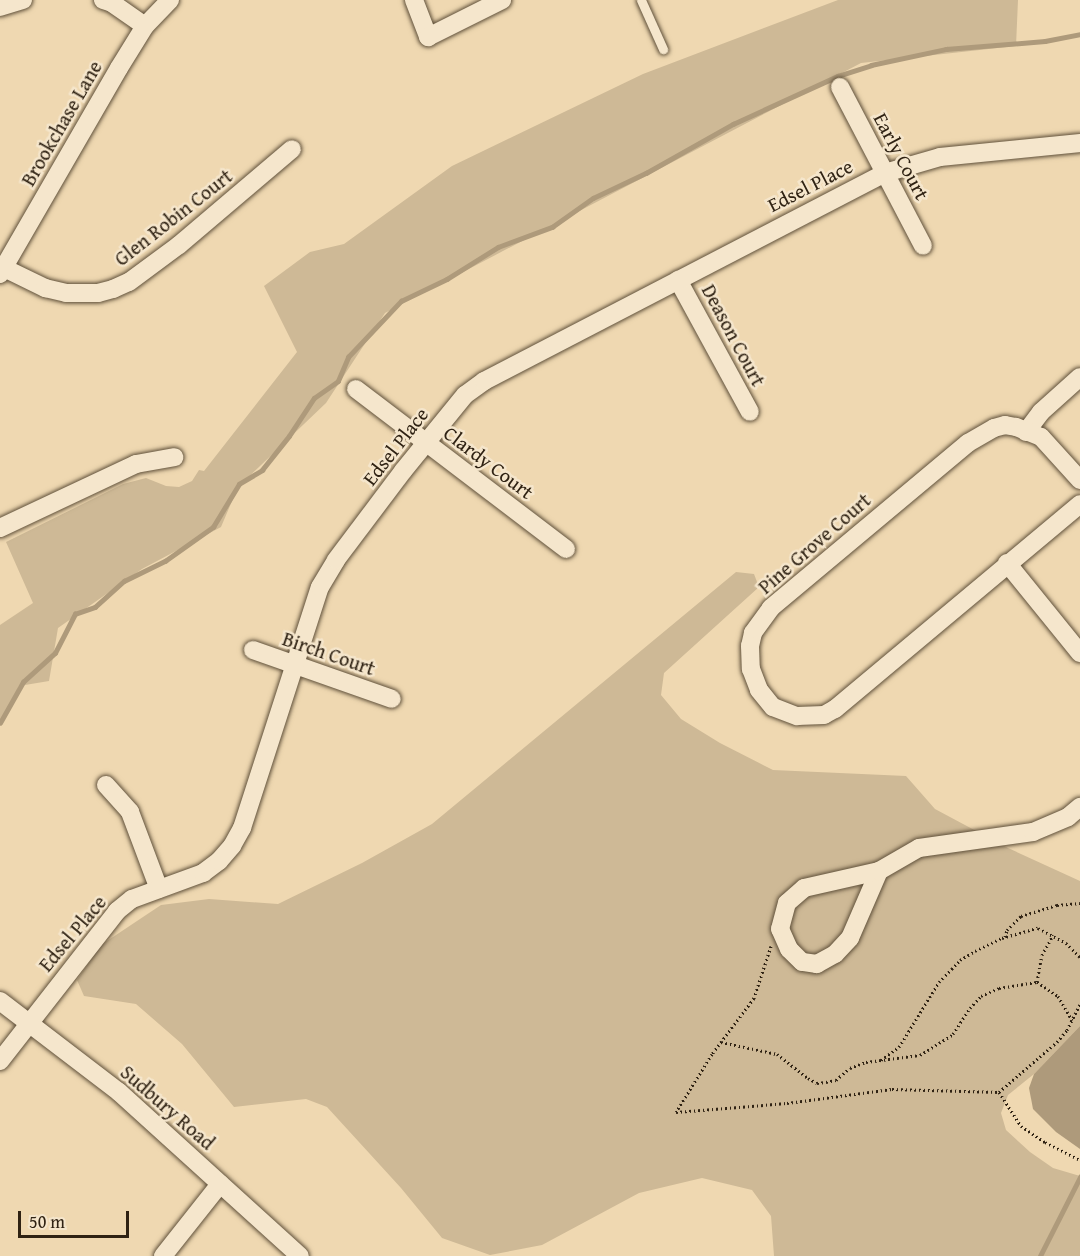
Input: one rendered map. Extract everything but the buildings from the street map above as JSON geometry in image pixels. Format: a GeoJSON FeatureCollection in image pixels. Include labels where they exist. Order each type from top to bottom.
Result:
{"type":"FeatureCollection","features":[{"type":"Feature","properties":{"kind":"street"},"geometry":{"type":"LineString","coordinates":[[0,7],[23,0]]}},
{"type":"Feature","properties":{"kind":"street"},"geometry":{"type":"LineString","coordinates":[[103,0],[112,3],[145,26]]}},
{"type":"Feature","properties":{"kind":"street","name":"Brookchase Lane"},"geometry":{"type":"LineString","coordinates":[[2,271],[145,26],[170,0]]}},
{"type":"Feature","properties":{"kind":"street"},"geometry":{"type":"LineString","coordinates":[[414,0],[428,37],[502,0]]}},
{"type":"Feature","properties":{"kind":"street","name":"Early Court"},"geometry":{"type":"LineString","coordinates":[[840,87],[923,246]]}},
{"type":"Feature","properties":{"kind":"street","name":"Edsel Place"},"geometry":{"type":"LineString","coordinates":[[0,1061],[109,918],[132,899],[203,873],[219,861],[238,837],[321,586],[336,560],[465,395],[484,381],[885,173],[940,157],[1080,143]]}},
{"type":"Feature","properties":{"kind":"street","name":"Glen Robin Court"},"geometry":{"type":"LineString","coordinates":[[2,271],[45,288],[66,293],[98,293],[113,289],[142,273],[180,244],[292,150]]}},
{"type":"Feature","properties":{"kind":"street","name":"Deason Court"},"geometry":{"type":"LineString","coordinates":[[678,279],[750,412]]}},
{"type":"Feature","properties":{"kind":"street"},"geometry":{"type":"LineString","coordinates":[[1026,432],[1041,412],[1080,377]]}},
{"type":"Feature","properties":{"kind":"street","name":"Clardy Court"},"geometry":{"type":"LineString","coordinates":[[356,389],[566,549]]}},
{"type":"Feature","properties":{"kind":"street","name":"Pine Grove Court"},"geometry":{"type":"LineString","coordinates":[[1080,480],[1041,437],[1005,425],[968,442],[771,608],[753,633],[750,646],[751,669],[759,690],[773,706],[797,716],[824,715],[835,710],[1007,563],[1080,504]]}},
{"type":"Feature","properties":{"kind":"street"},"geometry":{"type":"LineString","coordinates":[[0,528],[136,464],[174,457]]}},
{"type":"Feature","properties":{"kind":"street"},"geometry":{"type":"LineString","coordinates":[[1007,563],[1080,653]]}},
{"type":"Feature","properties":{"kind":"street","name":"Birch Court"},"geometry":{"type":"LineString","coordinates":[[253,651],[392,699]]}},
{"type":"Feature","properties":{"kind":"street"},"geometry":{"type":"LineString","coordinates":[[106,785],[130,812],[159,889]]}},
{"type":"Feature","properties":{"kind":"street"},"geometry":{"type":"LineString","coordinates":[[879,871],[850,938],[835,954],[817,964],[802,962],[789,949],[780,929],[787,903],[804,888],[879,871],[919,848],[1032,832],[1068,817],[1080,807]]}},
{"type":"Feature","properties":{"kind":"street","name":"Sudbury Road"},"geometry":{"type":"LineString","coordinates":[[0,1001],[119,1092],[300,1256]]}},
{"type":"Feature","properties":{"kind":"street"},"geometry":{"type":"LineString","coordinates":[[162,1256],[220,1184]]}},
{"type":"Feature","properties":{"kind":"lane"},"geometry":{"type":"LineString","coordinates":[[641,0],[663,49]]}},
{"type":"Feature","properties":{"kind":"path"},"geometry":{"type":"LineString","coordinates":[[1005,937],[1007,930],[1022,916],[1057,905],[1080,903]]}},
{"type":"Feature","properties":{"kind":"path"},"geometry":{"type":"LineString","coordinates":[[880,1061],[898,1047],[939,981],[960,960],[1005,937],[1038,928],[1053,935],[1080,957]]}},
{"type":"Feature","properties":{"kind":"path"},"geometry":{"type":"LineString","coordinates":[[780,929],[775,933],[754,998],[721,1042],[676,1112],[787,1103],[892,1089],[999,1092],[1057,1042],[1072,1021],[1080,1004]]}},
{"type":"Feature","properties":{"kind":"path"},"geometry":{"type":"LineString","coordinates":[[1037,982],[1042,955],[1053,935]]}},
{"type":"Feature","properties":{"kind":"path"},"geometry":{"type":"LineString","coordinates":[[721,1042],[777,1054],[817,1083],[836,1080],[850,1068],[866,1062],[920,1055],[953,1034],[981,996],[999,988],[1037,982],[1058,996],[1072,1021]]}},
{"type":"Feature","properties":{"kind":"path"},"geometry":{"type":"LineString","coordinates":[[999,1092],[1021,1126],[1080,1160]]}},
{"type":"Feature","properties":{"kind":"shaded area"},"geometry":{"type":"Polygon","coordinates":[[[838,0],[1018,0],[1016,46],[861,63],[385,313],[326,403],[238,487],[221,527],[142,569],[58,628],[49,681],[19,686],[0,722],[0,625],[33,603],[6,542],[123,484],[146,478],[166,486],[179,487],[192,481],[199,470],[204,471],[297,352],[264,286],[310,252],[344,244],[452,166],[643,74],[838,0]]]}},
{"type":"Feature","properties":{"kind":"shaded area"},"geometry":{"type":"Polygon","coordinates":[[[736,572],[754,574],[759,587],[664,673],[661,695],[681,719],[720,743],[773,770],[906,776],[935,809],[1008,848],[1080,881],[1080,1026],[1034,1074],[1008,1095],[1001,1113],[1006,1130],[1030,1152],[1053,1168],[1080,1176],[1080,1256],[774,1256],[771,1216],[752,1190],[702,1178],[639,1193],[542,1245],[490,1255],[442,1238],[401,1188],[327,1107],[306,1099],[234,1107],[182,1044],[136,1004],[84,996],[77,980],[101,945],[161,905],[209,899],[278,904],[362,863],[432,824],[736,572]]]}},
{"type":"Feature","properties":{"kind":"shaded area"},"geometry":{"type":"Polygon","coordinates":[[[1080,1026],[1080,1149],[1056,1132],[1033,1109],[1029,1088],[1034,1074],[1080,1026]]]}},
{"type":"Feature","properties":{"kind":"waterway"},"geometry":{"type":"LineString","coordinates":[[0,723],[23,682],[55,653],[75,614],[95,607],[124,581],[165,561],[213,527],[239,484],[262,470],[289,436],[314,398],[338,381],[348,357],[401,301],[447,279],[498,247],[552,227],[593,198],[646,173],[733,124],[838,76],[871,65],[946,49],[1045,41],[1080,34]]}},
{"type":"Feature","properties":{"kind":"waterway"},"geometry":{"type":"LineString","coordinates":[[1040,1256],[1080,1177]]}}]}
